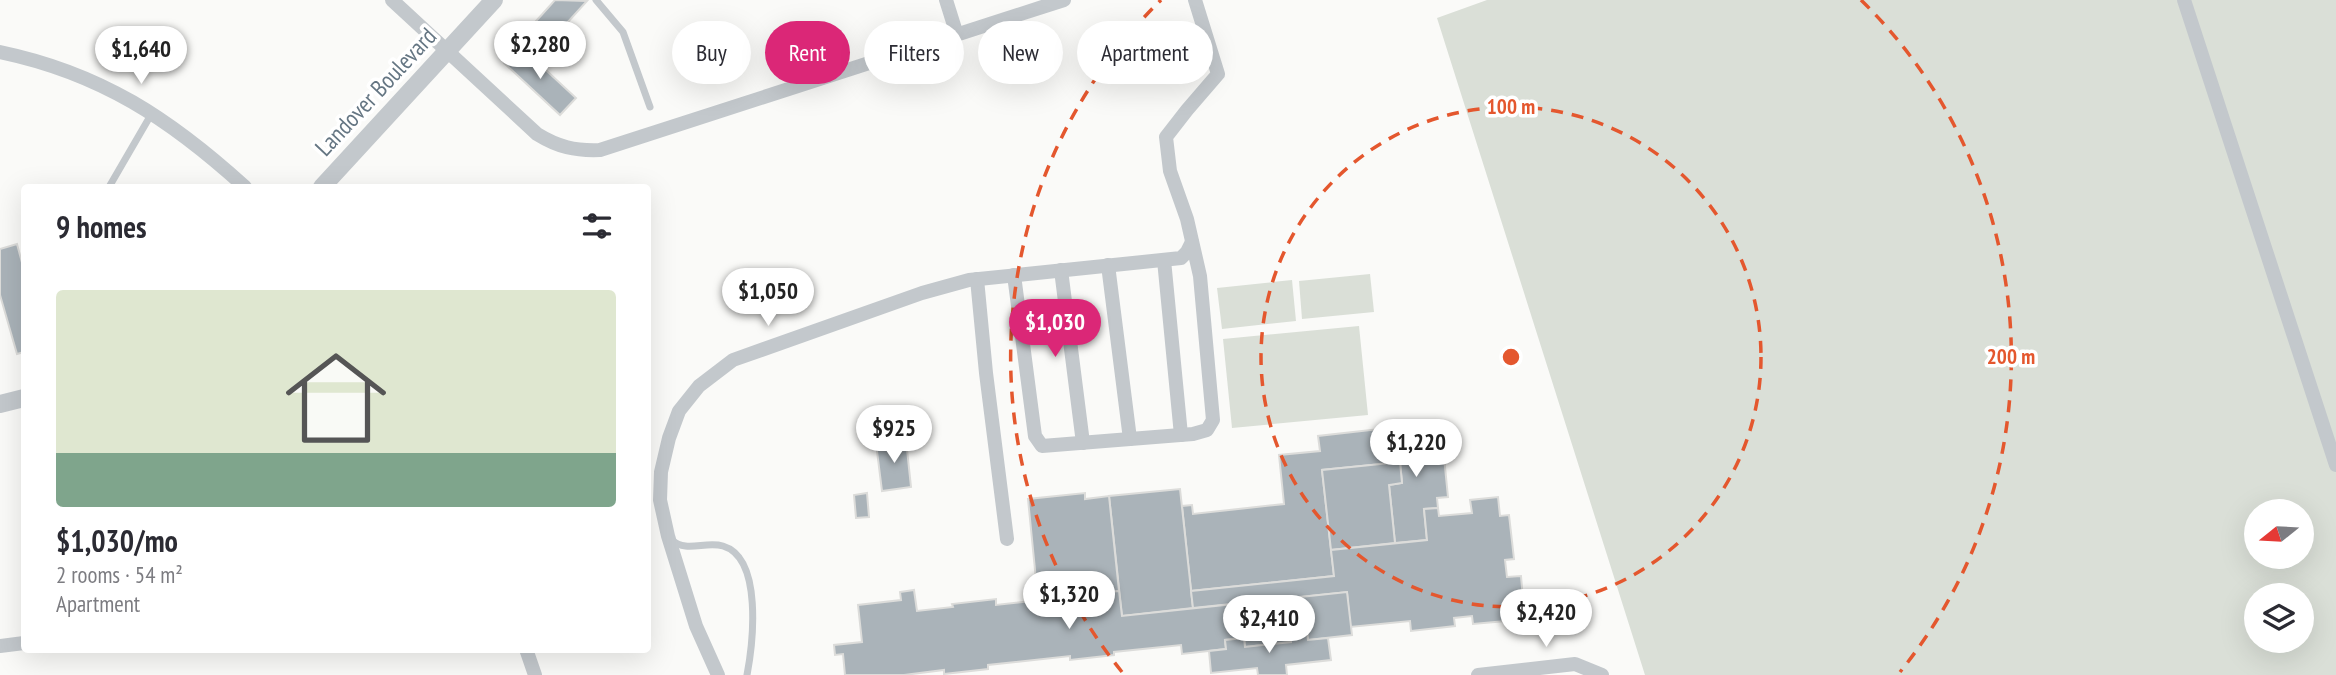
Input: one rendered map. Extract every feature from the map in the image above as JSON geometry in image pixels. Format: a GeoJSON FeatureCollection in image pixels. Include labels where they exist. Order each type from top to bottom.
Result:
{"type":"FeatureCollection","features":[{"type":"Feature","properties":{"kind":"street"},"geometry":{"type":"LineString","coordinates":[[391,0],[537,134],[566,149],[600,149],[864,65]]}},
{"type":"Feature","properties":{"kind":"street","name":"Landover Boulevard"},"geometry":{"type":"LineString","coordinates":[[325,184],[494,0]]}},
{"type":"Feature","properties":{"kind":"street"},"geometry":{"type":"LineString","coordinates":[[946,0],[953,21]]}},
{"type":"Feature","properties":{"kind":"street"},"geometry":{"type":"LineString","coordinates":[[964,33],[1064,0]]}},
{"type":"Feature","properties":{"kind":"street"},"geometry":{"type":"LineString","coordinates":[[1014,275],[1035,436],[1042,446],[1181,435],[1207,430],[1213,420],[1200,276],[1187,219],[1170,171],[1166,137],[1218,74],[1195,0]]}},
{"type":"Feature","properties":{"kind":"street"},"geometry":{"type":"LineString","coordinates":[[2184,0],[2336,465]]}},
{"type":"Feature","properties":{"kind":"street"},"geometry":{"type":"LineString","coordinates":[[0,52],[64,69],[106,87],[152,112],[209,154],[242,184]]}},
{"type":"Feature","properties":{"kind":"street"},"geometry":{"type":"LineString","coordinates":[[718,675],[696,626],[668,536],[660,500],[661,472],[668,438],[679,411],[699,386],[733,360],[922,293],[977,279],[1181,258],[1192,242]]}},
{"type":"Feature","properties":{"kind":"street"},"geometry":{"type":"LineString","coordinates":[[1164,260],[1181,435]]}},
{"type":"Feature","properties":{"kind":"street"},"geometry":{"type":"LineString","coordinates":[[1108,265],[1130,439]]}},
{"type":"Feature","properties":{"kind":"street"},"geometry":{"type":"LineString","coordinates":[[1061,270],[1083,443]]}},
{"type":"Feature","properties":{"kind":"street"},"geometry":{"type":"LineString","coordinates":[[977,279],[1007,539]]}},
{"type":"Feature","properties":{"kind":"street"},"geometry":{"type":"LineString","coordinates":[[0,404],[21,399]]}},
{"type":"Feature","properties":{"kind":"street"},"geometry":{"type":"LineString","coordinates":[[0,646],[21,643]]}},
{"type":"Feature","properties":{"kind":"street"},"geometry":{"type":"LineString","coordinates":[[527,653],[535,675]]}},
{"type":"Feature","properties":{"kind":"street"},"geometry":{"type":"LineString","coordinates":[[1478,675],[1575,664],[1602,675]]}},
{"type":"Feature","properties":{"kind":"lane"},"geometry":{"type":"LineString","coordinates":[[596,0],[623,32],[650,107]]}},
{"type":"Feature","properties":{"kind":"lane"},"geometry":{"type":"LineString","coordinates":[[111,184],[152,112]]}},
{"type":"Feature","properties":{"kind":"lane"},"geometry":{"type":"LineString","coordinates":[[668,536],[677,545],[686,547],[701,544],[723,546],[737,553],[745,564],[753,621],[747,675]]}},
{"type":"Feature","properties":{"kind":"shaded area"},"geometry":{"type":"Polygon","coordinates":[[[1487,0],[2336,0],[2336,675],[1645,675],[1437,18],[1487,0]]]}},
{"type":"Feature","properties":{"kind":"shaded area"},"geometry":{"type":"Polygon","coordinates":[[[1370,274],[1374,312],[1302,319],[1299,281],[1370,274]]]}},
{"type":"Feature","properties":{"kind":"shaded area"},"geometry":{"type":"Polygon","coordinates":[[[1292,280],[1296,321],[1222,329],[1217,288],[1292,280]]]}},
{"type":"Feature","properties":{"kind":"shaded area"},"geometry":{"type":"Polygon","coordinates":[[[1359,326],[1368,415],[1232,428],[1223,339],[1359,326]]]}},
{"type":"Feature","properties":{"kind":"building"},"geometry":{"type":"Polygon","coordinates":[[[555,0],[587,1],[537,56],[519,40],[555,0]]]}},
{"type":"Feature","properties":{"kind":"building"},"geometry":{"type":"Polygon","coordinates":[[[520,46],[576,98],[560,115],[504,63],[520,46]]]}},
{"type":"Feature","properties":{"kind":"building"},"geometry":{"type":"Polygon","coordinates":[[[17,244],[21,259],[21,353],[17,354],[0,295],[0,249],[17,244]]]}},
{"type":"Feature","properties":{"kind":"building"},"geometry":{"type":"Polygon","coordinates":[[[1436,423],[1440,457],[1444,457],[1448,497],[1437,498],[1438,508],[1424,509],[1427,540],[1395,543],[1389,485],[1402,483],[1400,462],[1392,463],[1388,428],[1436,423]]]}},
{"type":"Feature","properties":{"kind":"building"},"geometry":{"type":"Polygon","coordinates":[[[1388,428],[1392,463],[1322,470],[1334,576],[1191,591],[1182,506],[1192,505],[1193,514],[1284,504],[1279,455],[1320,451],[1318,436],[1388,428]]]}},
{"type":"Feature","properties":{"kind":"building"},"geometry":{"type":"Polygon","coordinates":[[[906,440],[911,487],[882,491],[876,443],[906,440]]]}},
{"type":"Feature","properties":{"kind":"building"},"geometry":{"type":"Polygon","coordinates":[[[1400,462],[1402,483],[1389,485],[1395,543],[1331,550],[1322,470],[1400,462]]]}},
{"type":"Feature","properties":{"kind":"building"},"geometry":{"type":"Polygon","coordinates":[[[1180,489],[1193,608],[1122,616],[1109,496],[1180,489]]]}},
{"type":"Feature","properties":{"kind":"building"},"geometry":{"type":"Polygon","coordinates":[[[867,493],[869,517],[856,518],[854,495],[867,493]]]}},
{"type":"Feature","properties":{"kind":"building"},"geometry":{"type":"Polygon","coordinates":[[[1085,493],[1085,499],[1109,496],[1119,591],[1038,600],[1028,499],[1085,493]]]}},
{"type":"Feature","properties":{"kind":"building"},"geometry":{"type":"Polygon","coordinates":[[[1498,497],[1500,516],[1509,515],[1514,559],[1505,560],[1507,577],[1521,576],[1523,599],[1515,599],[1517,620],[1473,624],[1472,616],[1454,618],[1455,626],[1411,631],[1410,621],[1350,627],[1347,592],[1193,608],[1191,591],[1334,576],[1331,550],[1427,540],[1424,509],[1438,508],[1439,516],[1472,513],[1470,500],[1498,497]]]}},
{"type":"Feature","properties":{"kind":"building"},"geometry":{"type":"Polygon","coordinates":[[[914,590],[917,611],[996,599],[996,605],[1119,591],[1122,616],[1347,592],[1352,635],[1308,640],[1307,632],[1290,634],[1291,642],[1245,647],[1244,638],[1225,640],[1226,649],[1182,654],[1181,645],[1070,660],[1070,656],[988,665],[988,669],[944,674],[944,670],[904,675],[845,675],[843,654],[835,655],[834,645],[862,642],[858,605],[901,600],[900,592],[914,590]]]}},
{"type":"Feature","properties":{"kind":"building"},"geometry":{"type":"Polygon","coordinates":[[[1307,632],[1308,640],[1328,638],[1331,660],[1286,665],[1287,675],[1258,675],[1257,668],[1211,673],[1209,651],[1226,649],[1225,640],[1244,638],[1245,647],[1291,642],[1290,634],[1307,632]]]}}]}
